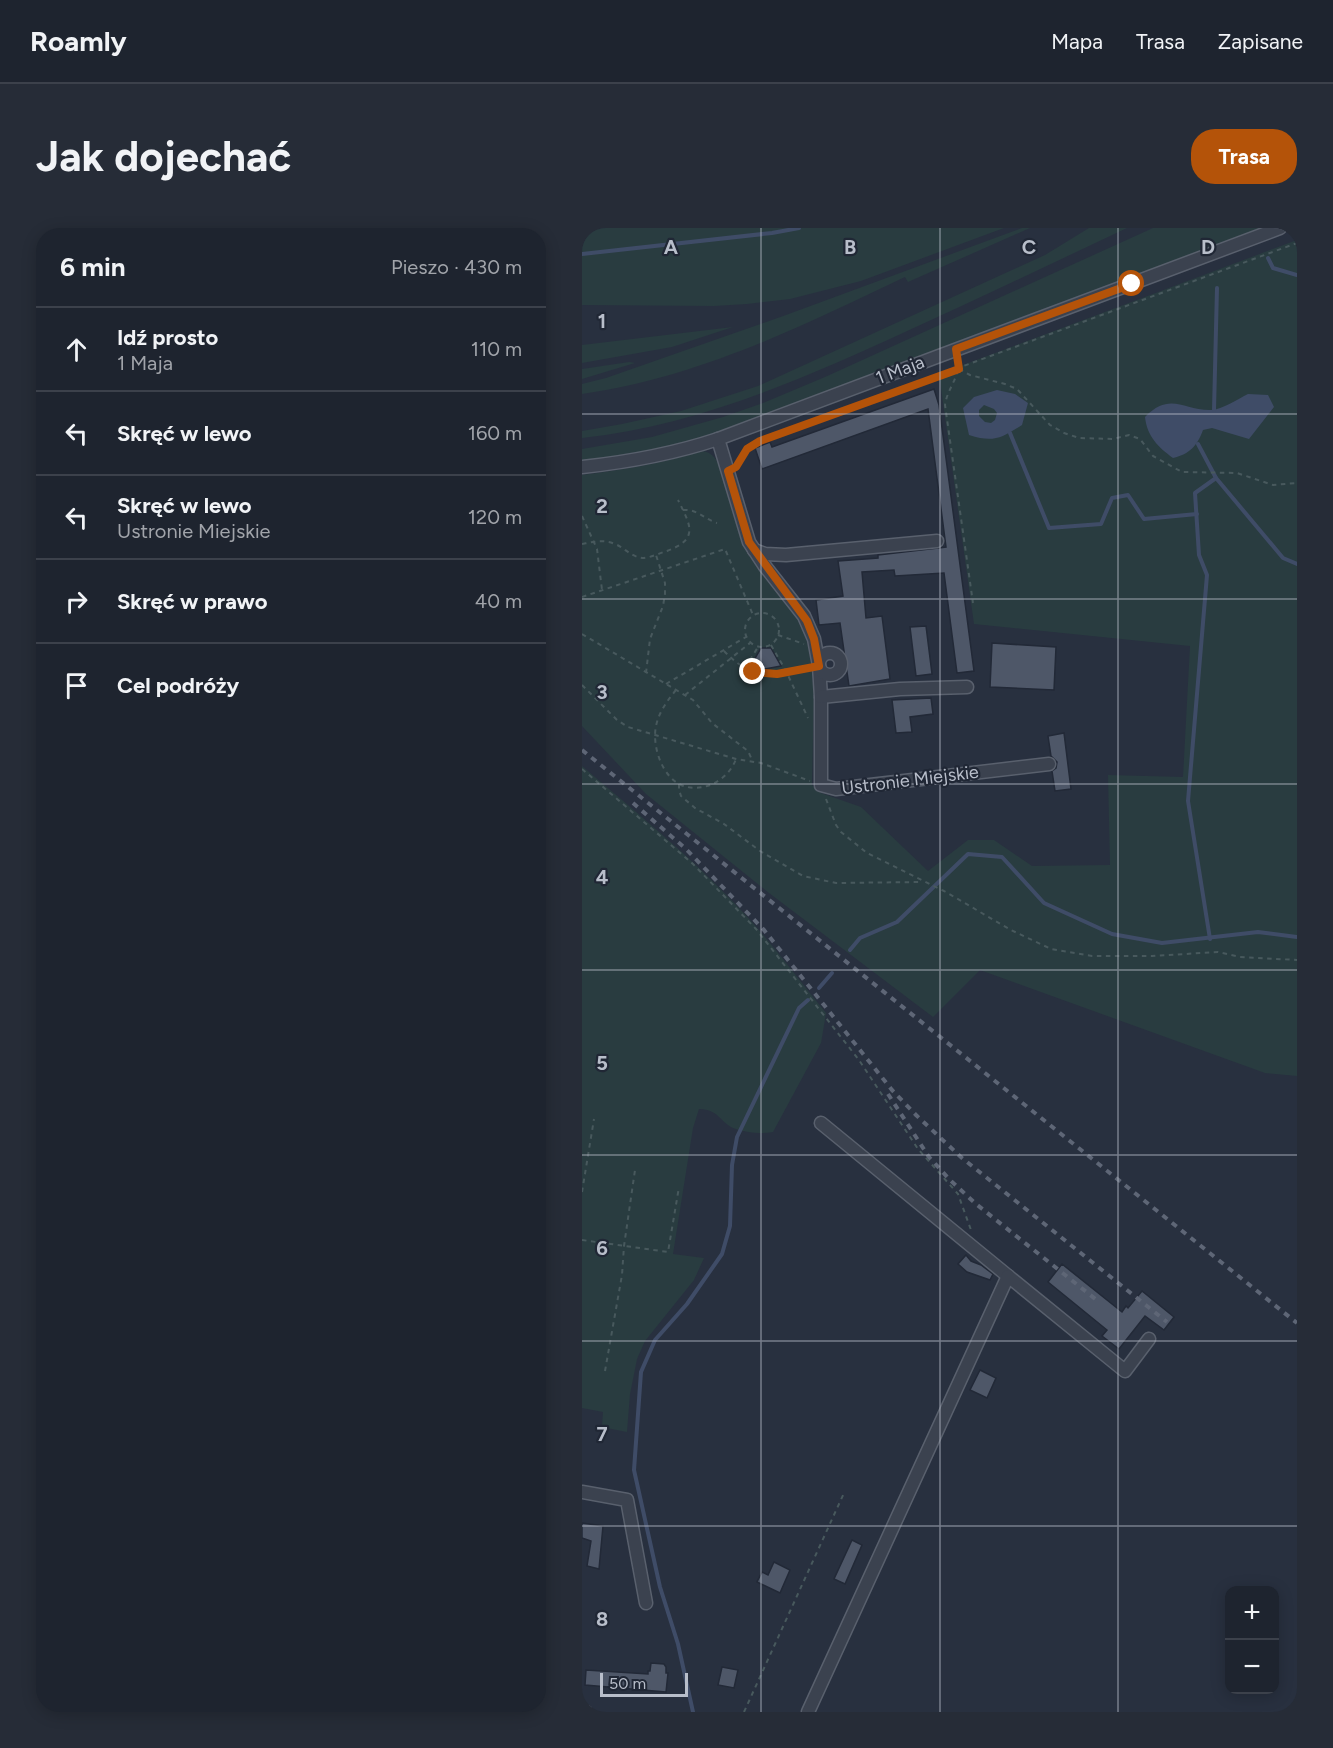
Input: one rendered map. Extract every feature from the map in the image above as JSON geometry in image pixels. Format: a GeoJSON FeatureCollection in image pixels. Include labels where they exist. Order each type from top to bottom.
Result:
{"type":"FeatureCollection","features":[{"type":"Feature","properties":{"kind":"street","name":"1 Maja"},"geometry":{"type":"LineString","coordinates":[[582,467],[646,458],[718,439],[1280,228]]}},
{"type":"Feature","properties":{"kind":"street","name":"Ustronie Miejskie"},"geometry":{"type":"LineString","coordinates":[[718,439],[749,542],[800,611],[810,627],[817,649],[821,697],[820,785],[836,789],[1049,764]]}},
{"type":"Feature","properties":{"kind":"street"},"geometry":{"type":"LineString","coordinates":[[754,550],[765,554],[786,555],[937,541]]}},
{"type":"Feature","properties":{"kind":"street"},"geometry":{"type":"LineString","coordinates":[[800,611],[836,654],[842,663],[837,673],[826,674],[819,666],[822,656],[829,652],[836,654]]}},
{"type":"Feature","properties":{"kind":"street"},"geometry":{"type":"LineString","coordinates":[[821,697],[900,689],[967,687]]}},
{"type":"Feature","properties":{"kind":"street"},"geometry":{"type":"LineString","coordinates":[[821,1123],[1125,1371],[1149,1339]]}},
{"type":"Feature","properties":{"kind":"street"},"geometry":{"type":"LineString","coordinates":[[807,1712],[1008,1276]]}},
{"type":"Feature","properties":{"kind":"street"},"geometry":{"type":"LineString","coordinates":[[582,1492],[627,1500],[646,1603]]}},
{"type":"Feature","properties":{"kind":"path"},"geometry":{"type":"LineString","coordinates":[[728,471],[736,467],[747,449],[760,441],[1297,243]]}},
{"type":"Feature","properties":{"kind":"path"},"geometry":{"type":"LineString","coordinates":[[956,349],[959,369],[946,395],[945,405],[973,603]]}},
{"type":"Feature","properties":{"kind":"path"},"geometry":{"type":"LineString","coordinates":[[959,369],[970,375],[1017,389],[1050,425],[1064,433],[1079,438],[1113,439],[1129,435],[1140,439],[1153,456],[1182,472],[1237,473],[1273,485],[1297,483]]}},
{"type":"Feature","properties":{"kind":"path"},"geometry":{"type":"LineString","coordinates":[[582,543],[614,543],[644,558],[681,545],[690,533],[678,500]]}},
{"type":"Feature","properties":{"kind":"path"},"geometry":{"type":"LineString","coordinates":[[683,510],[697,511],[710,521],[717,523]]}},
{"type":"Feature","properties":{"kind":"path"},"geometry":{"type":"LineString","coordinates":[[582,516],[595,542],[602,590]]}},
{"type":"Feature","properties":{"kind":"path"},"geometry":{"type":"LineString","coordinates":[[582,597],[725,549],[753,615]]}},
{"type":"Feature","properties":{"kind":"path"},"geometry":{"type":"LineString","coordinates":[[646,673],[650,639],[663,606],[665,594],[656,555]]}},
{"type":"Feature","properties":{"kind":"path"},"geometry":{"type":"LineString","coordinates":[[762,613],[773,617],[779,627],[778,635],[771,645],[759,647],[750,643],[746,637],[745,626],[753,615],[762,613]]}},
{"type":"Feature","properties":{"kind":"path"},"geometry":{"type":"LineString","coordinates":[[582,634],[693,700],[712,723],[748,751],[753,762]]}},
{"type":"Feature","properties":{"kind":"path"},"geometry":{"type":"LineString","coordinates":[[778,635],[817,649]]}},
{"type":"Feature","properties":{"kind":"path"},"geometry":{"type":"LineString","coordinates":[[666,684],[746,637]]}},
{"type":"Feature","properties":{"kind":"path"},"geometry":{"type":"LineString","coordinates":[[685,695],[750,643]]}},
{"type":"Feature","properties":{"kind":"path"},"geometry":{"type":"LineString","coordinates":[[771,645],[811,724]]}},
{"type":"Feature","properties":{"kind":"path"},"geometry":{"type":"LineString","coordinates":[[745,668],[758,647]]}},
{"type":"Feature","properties":{"kind":"path"},"geometry":{"type":"LineString","coordinates":[[724,651],[745,668],[760,674],[819,666]]}},
{"type":"Feature","properties":{"kind":"path"},"geometry":{"type":"LineString","coordinates":[[582,685],[617,720],[628,727],[753,762],[820,785],[836,825],[841,832],[867,853],[1051,949],[1092,956],[1152,956],[1218,952],[1240,957],[1297,960]]}},
{"type":"Feature","properties":{"kind":"path"},"geometry":{"type":"LineString","coordinates":[[676,690],[659,716],[655,735],[662,766],[679,784],[692,787],[708,786],[727,775],[736,759]]}},
{"type":"Feature","properties":{"kind":"path"},"geometry":{"type":"LineString","coordinates":[[582,769],[693,864],[756,929],[859,1060],[918,1149],[958,1194],[972,1233]]}},
{"type":"Feature","properties":{"kind":"path"},"geometry":{"type":"LineString","coordinates":[[679,784],[678,790],[681,796],[696,808],[724,824],[760,851],[803,876],[836,883],[925,882]]}},
{"type":"Feature","properties":{"kind":"path"},"geometry":{"type":"LineString","coordinates":[[582,1192],[594,1119]]}},
{"type":"Feature","properties":{"kind":"path"},"geometry":{"type":"LineString","coordinates":[[605,1371],[622,1275],[635,1170]]}},
{"type":"Feature","properties":{"kind":"path"},"geometry":{"type":"LineString","coordinates":[[582,1240],[668,1252],[679,1187]]}},
{"type":"Feature","properties":{"kind":"path"},"geometry":{"type":"LineString","coordinates":[[744,1712],[844,1493]]}},
{"type":"Feature","properties":{"kind":"green space"},"geometry":{"type":"Polygon","coordinates":[[[582,228],[1004,228],[861,281],[790,299],[714,306],[582,305],[582,228]]]}},
{"type":"Feature","properties":{"kind":"green space"},"geometry":{"type":"Polygon","coordinates":[[[1022,228],[1030,228],[908,282],[905,277],[788,332],[748,348],[667,376],[582,394],[582,384],[606,378],[786,315],[1022,228]]]}},
{"type":"Feature","properties":{"kind":"green space"},"geometry":{"type":"Polygon","coordinates":[[[1089,228],[1127,228],[905,332],[787,383],[748,398],[667,423],[582,438],[582,431],[681,411],[758,386],[1045,255],[1089,228]]]}},
{"type":"Feature","properties":{"kind":"green space"},"geometry":{"type":"Polygon","coordinates":[[[1153,228],[1268,228],[700,439],[641,452],[582,461],[582,449],[652,437],[763,403],[1153,228]]]}},
{"type":"Feature","properties":{"kind":"green space"},"geometry":{"type":"Polygon","coordinates":[[[1297,240],[1297,1076],[1265,1073],[980,970],[933,1017],[769,893],[646,794],[582,726],[582,475],[643,466],[702,451],[708,452],[719,465],[745,546],[803,627],[809,649],[814,692],[812,785],[821,793],[861,807],[928,871],[968,840],[994,840],[1032,866],[1110,865],[1108,775],[1183,777],[1190,646],[974,624],[939,374],[1297,240]]]}},
{"type":"Feature","properties":{"kind":"green space"},"geometry":{"type":"Polygon","coordinates":[[[733,327],[672,347],[582,363],[582,345],[733,327]]]}},
{"type":"Feature","properties":{"kind":"green space"},"geometry":{"type":"Polygon","coordinates":[[[635,363],[582,379],[582,369],[635,363]]]}},
{"type":"Feature","properties":{"kind":"green space"},"geometry":{"type":"Polygon","coordinates":[[[582,766],[720,888],[750,920],[826,1013],[821,1043],[773,1132],[754,1133],[736,1129],[711,1111],[699,1109],[693,1128],[673,1254],[704,1258],[694,1280],[645,1341],[637,1359],[630,1394],[627,1432],[602,1427],[603,1412],[582,1408],[582,766]]]}},
{"type":"Feature","properties":{"kind":"water"},"geometry":{"type":"Polygon","coordinates":[[[997,390],[1015,394],[1028,403],[1022,425],[997,438],[985,439],[969,435],[963,408],[974,397],[997,390]],[[984,405],[979,410],[979,416],[985,422],[991,423],[995,420],[997,413],[994,409],[984,405]]]}},
{"type":"Feature","properties":{"kind":"water"},"geometry":{"type":"Polygon","coordinates":[[[1248,394],[1268,395],[1274,407],[1249,439],[1212,428],[1203,430],[1192,448],[1173,458],[1158,445],[1146,424],[1145,417],[1162,405],[1177,404],[1212,410],[1226,406],[1248,394]]]}},
{"type":"Feature","properties":{"kind":"building"},"geometry":{"type":"Polygon","coordinates":[[[934,389],[939,405],[974,671],[957,673],[944,573],[895,576],[894,570],[862,572],[866,618],[882,616],[890,679],[849,686],[840,623],[819,625],[816,600],[843,596],[838,561],[878,558],[878,555],[946,547],[928,409],[762,469],[755,448],[770,442],[772,447],[934,389]]]}},
{"type":"Feature","properties":{"kind":"building"},"geometry":{"type":"Polygon","coordinates":[[[926,626],[932,674],[916,676],[910,627],[926,626]]]}},
{"type":"Feature","properties":{"kind":"building"},"geometry":{"type":"Polygon","coordinates":[[[992,643],[1056,647],[1054,690],[990,687],[992,643]]]}},
{"type":"Feature","properties":{"kind":"building"},"geometry":{"type":"Polygon","coordinates":[[[761,648],[771,648],[781,666],[765,669],[751,665],[761,648]]]}},
{"type":"Feature","properties":{"kind":"building"},"geometry":{"type":"Polygon","coordinates":[[[931,698],[933,714],[910,717],[912,732],[896,733],[892,700],[931,698]]]}},
{"type":"Feature","properties":{"kind":"building"},"geometry":{"type":"Polygon","coordinates":[[[1064,733],[1071,789],[1055,791],[1052,771],[1056,768],[1057,762],[1051,756],[1048,736],[1064,733]]]}},
{"type":"Feature","properties":{"kind":"building"},"geometry":{"type":"Polygon","coordinates":[[[966,1255],[971,1261],[993,1274],[990,1280],[967,1272],[958,1264],[966,1255]]]}},
{"type":"Feature","properties":{"kind":"building"},"geometry":{"type":"Polygon","coordinates":[[[1062,1264],[1122,1312],[1142,1291],[1174,1317],[1164,1330],[1145,1316],[1119,1349],[1102,1336],[1107,1330],[1048,1282],[1062,1264]]]}},
{"type":"Feature","properties":{"kind":"building"},"geometry":{"type":"Polygon","coordinates":[[[980,1370],[996,1378],[987,1398],[970,1390],[980,1370]]]}},
{"type":"Feature","properties":{"kind":"building"},"geometry":{"type":"Polygon","coordinates":[[[582,1523],[603,1526],[599,1569],[587,1566],[591,1541],[582,1538],[582,1523]]]}},
{"type":"Feature","properties":{"kind":"building"},"geometry":{"type":"Polygon","coordinates":[[[852,1540],[862,1545],[845,1584],[834,1579],[852,1540]]]}},
{"type":"Feature","properties":{"kind":"building"},"geometry":{"type":"Polygon","coordinates":[[[774,1562],[790,1570],[780,1593],[757,1582],[762,1572],[768,1575],[774,1562]]]}},
{"type":"Feature","properties":{"kind":"building"},"geometry":{"type":"Polygon","coordinates":[[[651,1663],[664,1664],[666,1667],[666,1673],[668,1673],[666,1692],[585,1685],[586,1670],[648,1674],[651,1663]]]}},
{"type":"Feature","properties":{"kind":"building"},"geometry":{"type":"Polygon","coordinates":[[[722,1667],[738,1670],[734,1688],[718,1685],[722,1667]]]}},
{"type":"Feature","properties":{"kind":"waterway"},"geometry":{"type":"LineString","coordinates":[[582,254],[799,228]]}},
{"type":"Feature","properties":{"kind":"waterway"},"geometry":{"type":"LineString","coordinates":[[1268,258],[1273,268],[1297,275]]}},
{"type":"Feature","properties":{"kind":"waterway"},"geometry":{"type":"LineString","coordinates":[[1214,410],[1217,288]]}},
{"type":"Feature","properties":{"kind":"waterway"},"geometry":{"type":"LineString","coordinates":[[1010,433],[1049,528],[1101,524],[1112,498],[1128,495],[1144,519],[1197,514]]}},
{"type":"Feature","properties":{"kind":"waterway"},"geometry":{"type":"LineString","coordinates":[[1198,444],[1216,478],[1195,493],[1199,555],[1207,575],[1188,801],[1210,939]]}},
{"type":"Feature","properties":{"kind":"waterway"},"geometry":{"type":"LineString","coordinates":[[1216,478],[1283,558],[1297,564]]}},
{"type":"Feature","properties":{"kind":"waterway"},"geometry":{"type":"LineString","coordinates":[[850,950],[860,938],[897,922],[968,854],[1002,857],[1044,903],[1112,934],[1162,943],[1258,932],[1297,937]]}},
{"type":"Feature","properties":{"kind":"waterway"},"geometry":{"type":"LineString","coordinates":[[819,988],[832,973]]}},
{"type":"Feature","properties":{"kind":"waterway"},"geometry":{"type":"LineString","coordinates":[[693,1712],[678,1644],[660,1587],[634,1470],[641,1372],[655,1340],[687,1304],[722,1254],[730,1226],[732,1165],[737,1137],[799,1008],[808,1000]]}},
{"type":"Feature","properties":{"kind":"railway"},"geometry":{"type":"LineString","coordinates":[[582,750],[1297,1323]]}},
{"type":"Feature","properties":{"kind":"railway"},"geometry":{"type":"LineString","coordinates":[[633,803],[686,849],[764,930],[892,1090],[916,1115],[962,1158],[1167,1322]]}},
{"type":"Feature","properties":{"kind":"railway"},"geometry":{"type":"LineString","coordinates":[[888,1094],[929,1157],[950,1180],[976,1204],[1099,1302]]}},
{"type":"Feature","properties":{"kind":"route"},"geometry":{"type":"LineString","coordinates":[[753,672],[777,674],[819,666],[813,633],[807,621],[749,542],[728,471],[736,467],[747,449],[760,441],[959,369],[956,349],[1132,284]]}}]}
